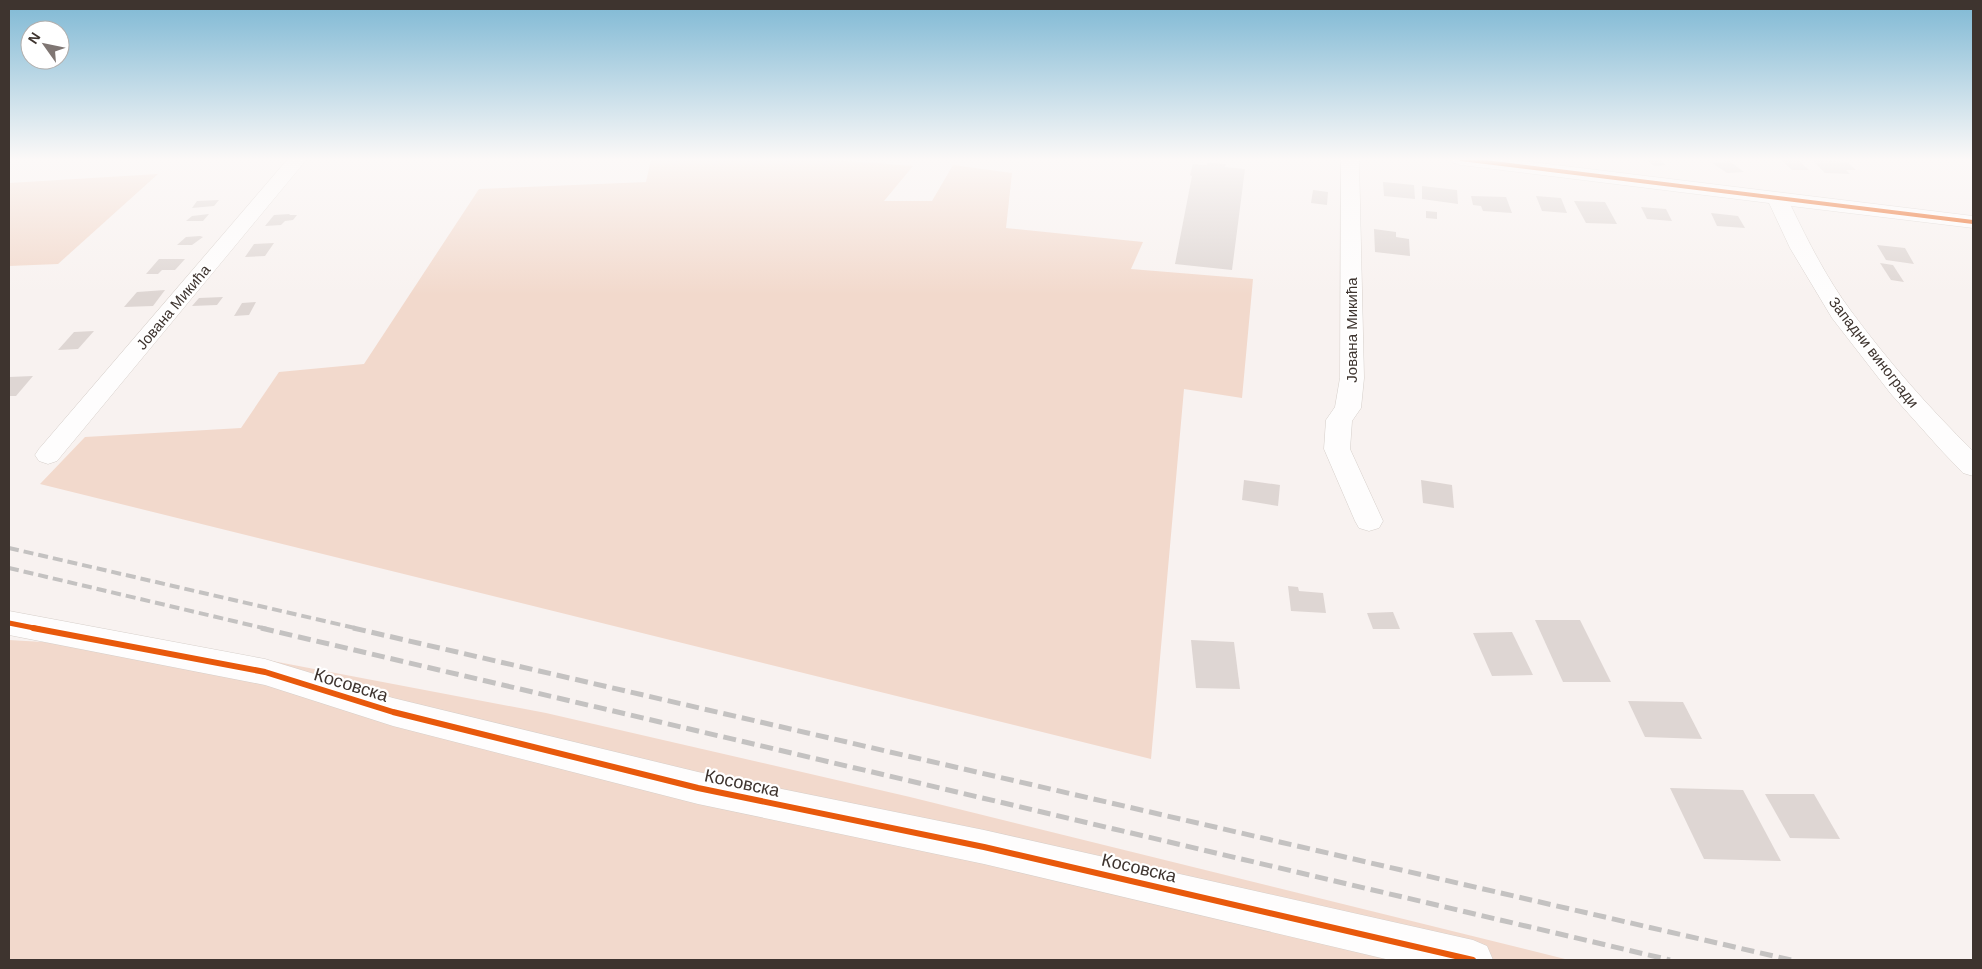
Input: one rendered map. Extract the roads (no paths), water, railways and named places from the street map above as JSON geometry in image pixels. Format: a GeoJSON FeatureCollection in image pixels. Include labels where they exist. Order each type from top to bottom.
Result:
{"type":"FeatureCollection","features":[{"type":"Feature","properties":{"kind":"street","name":"Јована Микића"},"geometry":{"type":"LineString","coordinates":[[48,455],[260,204]]}},
{"type":"Feature","properties":{"kind":"street","name":"Јована Микића"},"geometry":{"type":"LineString","coordinates":[[1350,204],[1352,378],[1348,408],[1339,420],[1338,449],[1368,521]]}},
{"type":"Feature","properties":{"kind":"street","name":"Западни виногради"},"geometry":{"type":"LineString","coordinates":[[1780,204],[1801,248],[1840,313],[1900,389],[1973,467]]}},
{"type":"Feature","properties":{"kind":"street"},"geometry":{"type":"LineString","coordinates":[[1828,204],[1973,222]]}},
{"type":"Feature","properties":{"kind":"street","name":"Косовска"},"geometry":{"type":"LineString","coordinates":[[9,623],[265,672],[393,712],[698,788],[984,847],[1473,960]]}},
{"type":"Feature","properties":{"kind":"railway"},"geometry":{"type":"LineString","coordinates":[[9,548],[359,629]]}},
{"type":"Feature","properties":{"kind":"railway"},"geometry":{"type":"LineString","coordinates":[[9,568],[267,629]]}},
{"type":"Feature","properties":{"kind":"railway"},"geometry":{"type":"LineString","coordinates":[[261,628],[1670,960]]}},
{"type":"Feature","properties":{"kind":"railway"},"geometry":{"type":"LineString","coordinates":[[353,628],[1791,960]]}}]}
